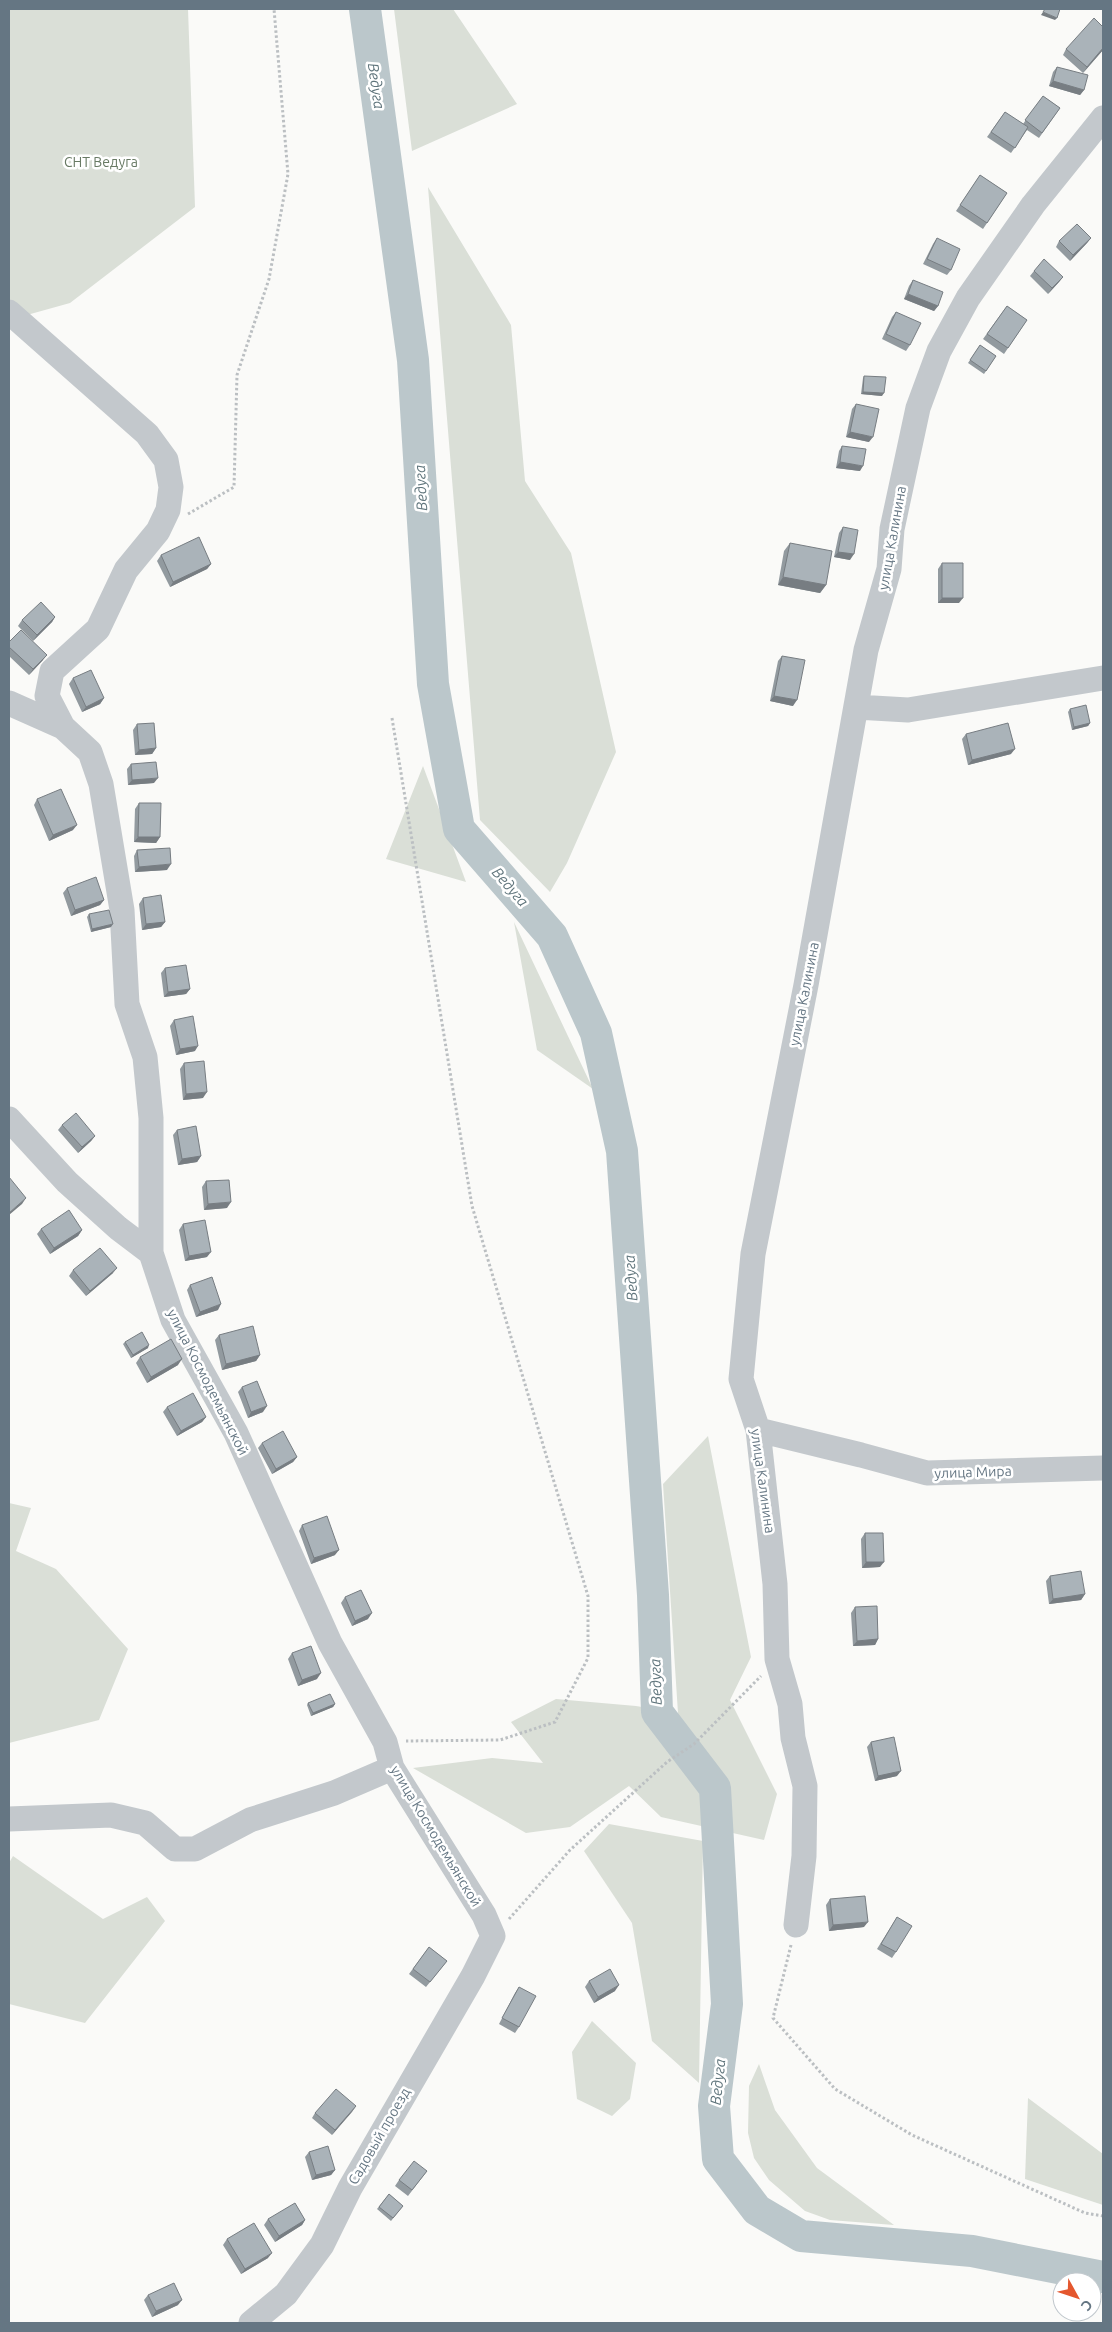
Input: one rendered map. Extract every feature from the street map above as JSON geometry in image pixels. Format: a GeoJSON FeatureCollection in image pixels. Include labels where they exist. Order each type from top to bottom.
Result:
{"type":"FeatureCollection","features":[{"type":"Feature","properties":{"kind":"street","name":"улица Калинина"},"geometry":{"type":"LineString","coordinates":[[796,1925],[804,1856],[805,1786],[794,1738],[790,1704],[777,1660],[775,1584],[758,1430],[741,1379],[753,1254],[806,984],[866,650],[889,569],[892,529],[918,408],[939,351],[968,298],[1028,212],[1103,118]]}},
{"type":"Feature","properties":{"kind":"street"},"geometry":{"type":"LineString","coordinates":[[9,312],[148,434],[166,460],[171,487],[168,510],[158,531],[126,570],[98,629],[52,671],[47,696],[63,727]]}},
{"type":"Feature","properties":{"kind":"street"},"geometry":{"type":"LineString","coordinates":[[856,707],[908,710],[1103,678]]}},
{"type":"Feature","properties":{"kind":"street"},"geometry":{"type":"LineString","coordinates":[[9,703],[63,727]]}},
{"type":"Feature","properties":{"kind":"street","name":"улица Космодемьянской"},"geometry":{"type":"LineString","coordinates":[[63,727],[90,752],[101,784],[122,910],[128,1004],[145,1057],[151,1118],[151,1253],[173,1320],[236,1433],[330,1643],[385,1742],[392,1768],[484,1915],[493,1936]]}},
{"type":"Feature","properties":{"kind":"street"},"geometry":{"type":"LineString","coordinates":[[9,1119],[67,1182],[118,1228],[151,1253]]}},
{"type":"Feature","properties":{"kind":"street","name":"улица Мира"},"geometry":{"type":"LineString","coordinates":[[758,1430],[927,1473],[1103,1468]]}},
{"type":"Feature","properties":{"kind":"street"},"geometry":{"type":"LineString","coordinates":[[9,1818],[111,1815],[145,1824],[175,1849],[195,1849],[250,1820],[334,1793],[392,1768]]}},
{"type":"Feature","properties":{"kind":"street","name":"Садовый проезд"},"geometry":{"type":"LineString","coordinates":[[251,2323],[286,2294],[322,2245],[350,2188],[473,1976],[493,1936]]}},
{"type":"Feature","properties":{"kind":"path"},"geometry":{"type":"LineString","coordinates":[[158,531],[234,487],[237,375],[269,279],[288,174],[274,9]]}},
{"type":"Feature","properties":{"kind":"path"},"geometry":{"type":"LineString","coordinates":[[385,1742],[500,1740],[555,1722],[588,1658],[588,1596],[472,1206],[392,718]]}},
{"type":"Feature","properties":{"kind":"path"},"geometry":{"type":"LineString","coordinates":[[493,1936],[570,1850],[667,1762],[694,1744],[777,1660]]}},
{"type":"Feature","properties":{"kind":"path"},"geometry":{"type":"LineString","coordinates":[[796,1925],[774,2018],[835,2089],[912,2135],[1085,2213],[1103,2216]]}},
{"type":"Feature","properties":{"kind":"green space","name":"СНТ Ведуга"},"geometry":{"type":"Polygon","coordinates":[[[9,9],[188,9],[195,207],[70,303],[9,320],[9,9]]]}},
{"type":"Feature","properties":{"kind":"green space"},"geometry":{"type":"Polygon","coordinates":[[[394,9],[453,9],[517,104],[412,151],[394,9]]]}},
{"type":"Feature","properties":{"kind":"green space"},"geometry":{"type":"Polygon","coordinates":[[[428,187],[511,325],[525,481],[571,553],[616,752],[567,863],[550,892],[480,820],[428,187]]]}},
{"type":"Feature","properties":{"kind":"green space"},"geometry":{"type":"Polygon","coordinates":[[[423,766],[466,882],[386,859],[423,766]]]}},
{"type":"Feature","properties":{"kind":"green space"},"geometry":{"type":"Polygon","coordinates":[[[514,922],[593,1089],[537,1050],[514,922]]]}},
{"type":"Feature","properties":{"kind":"green space"},"geometry":{"type":"Polygon","coordinates":[[[708,1436],[751,1657],[730,1700],[777,1794],[764,1840],[661,1817],[629,1786],[570,1827],[526,1833],[413,1768],[492,1758],[543,1763],[511,1722],[556,1699],[636,1706],[678,1713],[663,1484],[708,1436]]]}},
{"type":"Feature","properties":{"kind":"green space"},"geometry":{"type":"Polygon","coordinates":[[[9,1503],[31,1508],[16,1551],[56,1569],[128,1649],[99,1720],[9,1743],[9,1503]]]}},
{"type":"Feature","properties":{"kind":"green space"},"geometry":{"type":"Polygon","coordinates":[[[609,1824],[703,1841],[699,2083],[652,2041],[632,1923],[584,1851],[609,1824]]]}},
{"type":"Feature","properties":{"kind":"green space"},"geometry":{"type":"Polygon","coordinates":[[[13,1856],[103,1919],[147,1897],[165,1921],[85,2023],[9,2004],[9,1863],[13,1856]]]}},
{"type":"Feature","properties":{"kind":"green space"},"geometry":{"type":"Polygon","coordinates":[[[592,2021],[636,2063],[630,2099],[612,2116],[577,2099],[572,2052],[592,2021]]]}},
{"type":"Feature","properties":{"kind":"green space"},"geometry":{"type":"Polygon","coordinates":[[[759,2064],[775,2110],[817,2168],[894,2225],[830,2220],[805,2211],[769,2180],[754,2158],[748,2133],[749,2086],[759,2064]]]}},
{"type":"Feature","properties":{"kind":"green space"},"geometry":{"type":"Polygon","coordinates":[[[1028,2098],[1103,2154],[1103,2205],[1025,2179],[1028,2098]]]}},
{"type":"Feature","properties":{"kind":"building"},"geometry":{"type":"Polygon","coordinates":[[[1045,9],[1060,9],[1057,18],[1043,12],[1045,9]]]}},
{"type":"Feature","properties":{"kind":"building"},"geometry":{"type":"Polygon","coordinates":[[[1094,18],[1103,27],[1103,48],[1087,67],[1066,49],[1094,18]]]}},
{"type":"Feature","properties":{"kind":"building"},"geometry":{"type":"Polygon","coordinates":[[[1057,67],[1088,75],[1084,90],[1053,81],[1057,67]]]}},
{"type":"Feature","properties":{"kind":"building"},"geometry":{"type":"Polygon","coordinates":[[[1043,96],[1060,108],[1042,133],[1025,120],[1043,96]]]}},
{"type":"Feature","properties":{"kind":"building"},"geometry":{"type":"Polygon","coordinates":[[[1005,112],[1028,127],[1015,148],[991,132],[1005,112]]]}},
{"type":"Feature","properties":{"kind":"building"},"geometry":{"type":"Polygon","coordinates":[[[980,175],[1007,193],[987,223],[960,205],[980,175]]]}},
{"type":"Feature","properties":{"kind":"building"},"geometry":{"type":"Polygon","coordinates":[[[1077,224],[1091,238],[1073,255],[1059,241],[1077,224]]]}},
{"type":"Feature","properties":{"kind":"building"},"geometry":{"type":"Polygon","coordinates":[[[937,238],[960,249],[951,270],[927,259],[937,238]]]}},
{"type":"Feature","properties":{"kind":"building"},"geometry":{"type":"Polygon","coordinates":[[[1044,259],[1063,277],[1052,288],[1034,271],[1044,259]]]}},
{"type":"Feature","properties":{"kind":"building"},"geometry":{"type":"Polygon","coordinates":[[[913,280],[943,292],[938,306],[908,294],[913,280]]]}},
{"type":"Feature","properties":{"kind":"building"},"geometry":{"type":"Polygon","coordinates":[[[1007,306],[1027,320],[1008,348],[987,334],[1007,306]]]}},
{"type":"Feature","properties":{"kind":"building"},"geometry":{"type":"Polygon","coordinates":[[[896,312],[921,323],[910,345],[886,334],[896,312]]]}},
{"type":"Feature","properties":{"kind":"building"},"geometry":{"type":"Polygon","coordinates":[[[980,345],[996,356],[986,371],[970,360],[980,345]]]}},
{"type":"Feature","properties":{"kind":"building"},"geometry":{"type":"Polygon","coordinates":[[[864,376],[886,377],[884,393],[863,392],[864,376]]]}},
{"type":"Feature","properties":{"kind":"building"},"geometry":{"type":"Polygon","coordinates":[[[856,404],[879,409],[873,437],[850,432],[856,404]]]}},
{"type":"Feature","properties":{"kind":"building"},"geometry":{"type":"Polygon","coordinates":[[[842,446],[866,449],[863,466],[840,462],[842,446]]]}},
{"type":"Feature","properties":{"kind":"building"},"geometry":{"type":"Polygon","coordinates":[[[843,527],[858,530],[854,554],[838,552],[843,527]]]}},
{"type":"Feature","properties":{"kind":"building"},"geometry":{"type":"Polygon","coordinates":[[[199,537],[211,564],[173,582],[161,555],[199,537]]]}},
{"type":"Feature","properties":{"kind":"building"},"geometry":{"type":"Polygon","coordinates":[[[790,543],[832,551],[826,585],[783,577],[790,543]]]}},
{"type":"Feature","properties":{"kind":"building"},"geometry":{"type":"Polygon","coordinates":[[[942,563],[963,563],[963,598],[942,598],[942,563]]]}},
{"type":"Feature","properties":{"kind":"building"},"geometry":{"type":"Polygon","coordinates":[[[41,602],[55,617],[37,635],[22,620],[41,602]]]}},
{"type":"Feature","properties":{"kind":"building"},"geometry":{"type":"Polygon","coordinates":[[[21,630],[47,655],[33,669],[9,647],[9,642],[21,630]]]}},
{"type":"Feature","properties":{"kind":"building"},"geometry":{"type":"Polygon","coordinates":[[[782,656],[805,660],[797,700],[774,696],[782,656]]]}},
{"type":"Feature","properties":{"kind":"building"},"geometry":{"type":"Polygon","coordinates":[[[91,670],[104,698],[86,707],[73,678],[91,670]]]}},
{"type":"Feature","properties":{"kind":"building"},"geometry":{"type":"Polygon","coordinates":[[[1086,705],[1090,723],[1074,727],[1070,709],[1086,705]]]}},
{"type":"Feature","properties":{"kind":"building"},"geometry":{"type":"Polygon","coordinates":[[[154,723],[156,748],[139,750],[137,724],[154,723]]]}},
{"type":"Feature","properties":{"kind":"building"},"geometry":{"type":"Polygon","coordinates":[[[1008,723],[1015,749],[972,760],[966,734],[1008,723]]]}},
{"type":"Feature","properties":{"kind":"building"},"geometry":{"type":"Polygon","coordinates":[[[156,762],[158,778],[132,780],[131,764],[156,762]]]}},
{"type":"Feature","properties":{"kind":"building"},"geometry":{"type":"Polygon","coordinates":[[[61,789],[77,825],[53,835],[37,799],[61,789]]]}},
{"type":"Feature","properties":{"kind":"building"},"geometry":{"type":"Polygon","coordinates":[[[139,803],[161,803],[160,837],[138,837],[139,803]]]}},
{"type":"Feature","properties":{"kind":"building"},"geometry":{"type":"Polygon","coordinates":[[[170,848],[171,864],[139,867],[137,850],[170,848]]]}},
{"type":"Feature","properties":{"kind":"building"},"geometry":{"type":"Polygon","coordinates":[[[96,877],[104,900],[75,910],[67,888],[96,877]]]}},
{"type":"Feature","properties":{"kind":"building"},"geometry":{"type":"Polygon","coordinates":[[[161,895],[165,922],[146,924],[143,898],[161,895]]]}},
{"type":"Feature","properties":{"kind":"building"},"geometry":{"type":"Polygon","coordinates":[[[109,910],[113,924],[92,929],[89,914],[109,910]]]}},
{"type":"Feature","properties":{"kind":"building"},"geometry":{"type":"Polygon","coordinates":[[[186,965],[190,989],[168,992],[165,968],[186,965]]]}},
{"type":"Feature","properties":{"kind":"building"},"geometry":{"type":"Polygon","coordinates":[[[193,1016],[198,1046],[180,1049],[174,1020],[193,1016]]]}},
{"type":"Feature","properties":{"kind":"building"},"geometry":{"type":"Polygon","coordinates":[[[204,1061],[207,1092],[186,1094],[184,1063],[204,1061]]]}},
{"type":"Feature","properties":{"kind":"building"},"geometry":{"type":"Polygon","coordinates":[[[76,1113],[95,1136],[82,1147],[62,1125],[76,1113]]]}},
{"type":"Feature","properties":{"kind":"building"},"geometry":{"type":"Polygon","coordinates":[[[196,1126],[201,1156],[182,1159],[177,1130],[196,1126]]]}},
{"type":"Feature","properties":{"kind":"building"},"geometry":{"type":"Polygon","coordinates":[[[9,1177],[26,1198],[9,1213],[9,1177]]]}},
{"type":"Feature","properties":{"kind":"building"},"geometry":{"type":"Polygon","coordinates":[[[229,1180],[231,1202],[208,1204],[206,1181],[229,1180]]]}},
{"type":"Feature","properties":{"kind":"building"},"geometry":{"type":"Polygon","coordinates":[[[69,1210],[82,1230],[54,1248],[41,1229],[69,1210]]]}},
{"type":"Feature","properties":{"kind":"building"},"geometry":{"type":"Polygon","coordinates":[[[205,1220],[211,1252],[189,1256],[183,1224],[205,1220]]]}},
{"type":"Feature","properties":{"kind":"building"},"geometry":{"type":"Polygon","coordinates":[[[100,1248],[117,1268],[90,1291],[73,1270],[100,1248]]]}},
{"type":"Feature","properties":{"kind":"building"},"geometry":{"type":"Polygon","coordinates":[[[212,1277],[221,1304],[200,1312],[190,1285],[212,1277]]]}},
{"type":"Feature","properties":{"kind":"building"},"geometry":{"type":"Polygon","coordinates":[[[253,1326],[260,1355],[226,1364],[219,1335],[253,1326]]]}},
{"type":"Feature","properties":{"kind":"building"},"geometry":{"type":"Polygon","coordinates":[[[142,1332],[149,1345],[133,1355],[125,1342],[142,1332]]]}},
{"type":"Feature","properties":{"kind":"building"},"geometry":{"type":"Polygon","coordinates":[[[171,1339],[182,1359],[151,1377],[140,1357],[171,1339]]]}},
{"type":"Feature","properties":{"kind":"building"},"geometry":{"type":"Polygon","coordinates":[[[257,1381],[267,1406],[251,1412],[242,1387],[257,1381]]]}},
{"type":"Feature","properties":{"kind":"building"},"geometry":{"type":"Polygon","coordinates":[[[193,1393],[206,1417],[181,1431],[167,1407],[193,1393]]]}},
{"type":"Feature","properties":{"kind":"building"},"geometry":{"type":"Polygon","coordinates":[[[283,1431],[297,1457],[276,1469],[262,1443],[283,1431]]]}},
{"type":"Feature","properties":{"kind":"building"},"geometry":{"type":"Polygon","coordinates":[[[327,1516],[339,1550],[314,1558],[302,1525],[327,1516]]]}},
{"type":"Feature","properties":{"kind":"building"},"geometry":{"type":"Polygon","coordinates":[[[865,1533],[883,1533],[884,1562],[866,1562],[865,1533]]]}},
{"type":"Feature","properties":{"kind":"building"},"geometry":{"type":"Polygon","coordinates":[[[1081,1571],[1085,1594],[1053,1599],[1050,1576],[1081,1571]]]}},
{"type":"Feature","properties":{"kind":"building"},"geometry":{"type":"Polygon","coordinates":[[[361,1590],[372,1613],[355,1621],[345,1597],[361,1590]]]}},
{"type":"Feature","properties":{"kind":"building"},"geometry":{"type":"Polygon","coordinates":[[[877,1606],[878,1639],[857,1641],[855,1607],[877,1606]]]}},
{"type":"Feature","properties":{"kind":"building"},"geometry":{"type":"Polygon","coordinates":[[[311,1646],[321,1673],[302,1680],[292,1653],[311,1646]]]}},
{"type":"Feature","properties":{"kind":"building"},"geometry":{"type":"Polygon","coordinates":[[[330,1694],[335,1704],[313,1713],[308,1703],[330,1694]]]}},
{"type":"Feature","properties":{"kind":"building"},"geometry":{"type":"Polygon","coordinates":[[[894,1737],[901,1771],[878,1776],[871,1742],[894,1737]]]}},
{"type":"Feature","properties":{"kind":"building"},"geometry":{"type":"Polygon","coordinates":[[[865,1896],[868,1922],[833,1925],[830,1899],[865,1896]]]}},
{"type":"Feature","properties":{"kind":"building"},"geometry":{"type":"Polygon","coordinates":[[[897,1917],[912,1926],[896,1952],[881,1944],[897,1917]]]}},
{"type":"Feature","properties":{"kind":"building"},"geometry":{"type":"Polygon","coordinates":[[[429,1947],[447,1961],[430,1982],[413,1969],[429,1947]]]}},
{"type":"Feature","properties":{"kind":"building"},"geometry":{"type":"Polygon","coordinates":[[[610,1969],[619,1985],[598,1997],[589,1981],[610,1969]]]}},
{"type":"Feature","properties":{"kind":"building"},"geometry":{"type":"Polygon","coordinates":[[[519,1987],[536,1996],[519,2027],[502,2018],[519,1987]]]}},
{"type":"Feature","properties":{"kind":"building"},"geometry":{"type":"Polygon","coordinates":[[[336,2089],[356,2106],[335,2130],[315,2113],[336,2089]]]}},
{"type":"Feature","properties":{"kind":"building"},"geometry":{"type":"Polygon","coordinates":[[[328,2146],[335,2170],[316,2175],[309,2152],[328,2146]]]}},
{"type":"Feature","properties":{"kind":"building"},"geometry":{"type":"Polygon","coordinates":[[[414,2161],[427,2171],[412,2190],[399,2180],[414,2161]]]}},
{"type":"Feature","properties":{"kind":"building"},"geometry":{"type":"Polygon","coordinates":[[[389,2194],[403,2206],[393,2218],[379,2207],[389,2194]]]}},
{"type":"Feature","properties":{"kind":"building"},"geometry":{"type":"Polygon","coordinates":[[[295,2203],[305,2220],[279,2236],[268,2219],[295,2203]]]}},
{"type":"Feature","properties":{"kind":"building"},"geometry":{"type":"Polygon","coordinates":[[[254,2223],[272,2253],[245,2269],[227,2239],[254,2223]]]}},
{"type":"Feature","properties":{"kind":"building"},"geometry":{"type":"Polygon","coordinates":[[[174,2283],[182,2300],[156,2311],[148,2295],[174,2283]]]}},
{"type":"Feature","properties":{"kind":"waterway","name":"Ведуга"},"geometry":{"type":"LineString","coordinates":[[365,9],[413,360],[433,684],[459,829],[552,936],[596,1033],[622,1151],[653,1595],[657,1712],[715,1788],[727,2004],[714,2106],[718,2159],[757,2210],[801,2236],[972,2251],[1103,2277]]}}]}
